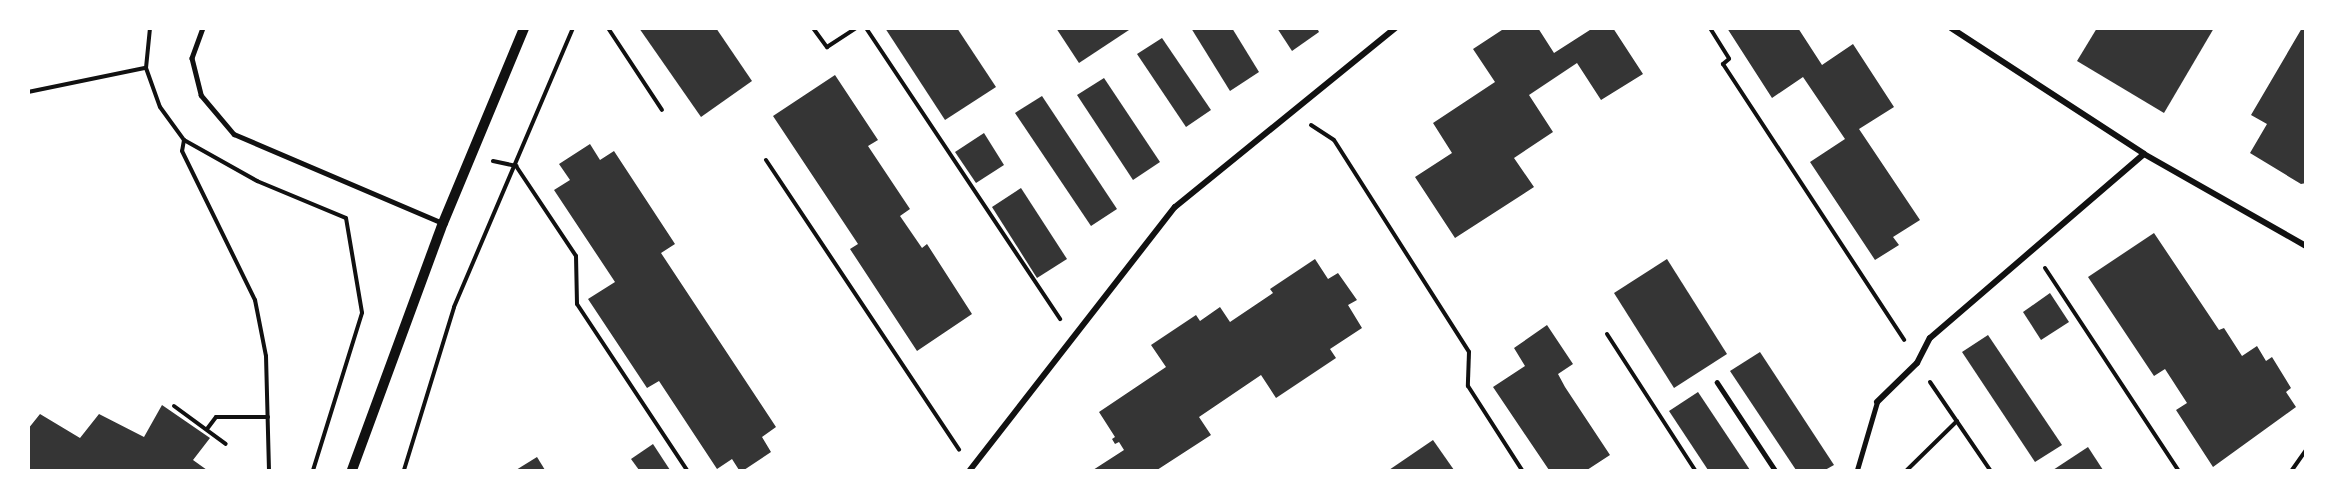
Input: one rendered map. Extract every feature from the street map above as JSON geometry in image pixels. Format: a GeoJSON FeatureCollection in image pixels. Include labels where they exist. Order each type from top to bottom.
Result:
{"type":"FeatureCollection","features":[{"type":"Feature","properties":{"kind":"street"},"geometry":{"type":"LineString","coordinates":[[352,471],[443,223],[524,28]]}},
{"type":"Feature","properties":{"kind":"street"},"geometry":{"type":"LineString","coordinates":[[971,469],[1175,207],[1395,28]]}},
{"type":"Feature","properties":{"kind":"street"},"geometry":{"type":"LineString","coordinates":[[1951,28],[2144,154],[2306,246]]}},
{"type":"Feature","properties":{"kind":"street"},"geometry":{"type":"LineString","coordinates":[[1877,402],[1917,363],[1930,338],[2144,154]]}},
{"type":"Feature","properties":{"kind":"lane"},"geometry":{"type":"LineString","coordinates":[[203,28],[192,58],[201,95],[234,134],[443,223]]}},
{"type":"Feature","properties":{"kind":"lane"},"geometry":{"type":"LineString","coordinates":[[1717,382],[1775,471]]}},
{"type":"Feature","properties":{"kind":"lane"},"geometry":{"type":"LineString","coordinates":[[1857,471],[1877,402]]}},
{"type":"Feature","properties":{"kind":"path"},"geometry":{"type":"LineString","coordinates":[[150,28],[146,68],[160,107],[184,140],[257,181],[346,218],[362,314],[313,471]]}},
{"type":"Feature","properties":{"kind":"path"},"geometry":{"type":"LineString","coordinates":[[404,471],[454,307],[573,28]]}},
{"type":"Feature","properties":{"kind":"path"},"geometry":{"type":"LineString","coordinates":[[608,28],[662,110]]}},
{"type":"Feature","properties":{"kind":"path"},"geometry":{"type":"LineString","coordinates":[[813,28],[828,47],[856,28]]}},
{"type":"Feature","properties":{"kind":"path"},"geometry":{"type":"LineString","coordinates":[[866,28],[1072,338]]}},
{"type":"Feature","properties":{"kind":"path"},"geometry":{"type":"LineString","coordinates":[[1710,28],[1730,59],[1723,64],[1990,471]]}},
{"type":"Feature","properties":{"kind":"path"},"geometry":{"type":"LineString","coordinates":[[28,92],[146,68]]}},
{"type":"Feature","properties":{"kind":"path"},"geometry":{"type":"LineString","coordinates":[[1291,112],[1334,140],[1469,352],[1468,386],[1522,471]]}},
{"type":"Feature","properties":{"kind":"path"},"geometry":{"type":"LineString","coordinates":[[184,140],[182,151],[255,300],[266,356],[269,471]]}},
{"type":"Feature","properties":{"kind":"path"},"geometry":{"type":"LineString","coordinates":[[472,156],[516,166],[576,256],[577,304],[687,471]]}},
{"type":"Feature","properties":{"kind":"path"},"geometry":{"type":"LineString","coordinates":[[766,160],[971,469]]}},
{"type":"Feature","properties":{"kind":"path"},"geometry":{"type":"LineString","coordinates":[[2033,249],[2178,471]]}},
{"type":"Feature","properties":{"kind":"path"},"geometry":{"type":"LineString","coordinates":[[1608,334],[1695,471]]}},
{"type":"Feature","properties":{"kind":"path"},"geometry":{"type":"LineString","coordinates":[[174,406],[226,444]]}},
{"type":"Feature","properties":{"kind":"path"},"geometry":{"type":"LineString","coordinates":[[207,429],[216,417],[268,417]]}},
{"type":"Feature","properties":{"kind":"path"},"geometry":{"type":"LineString","coordinates":[[1907,471],[1957,421]]}},
{"type":"Feature","properties":{"kind":"path"},"geometry":{"type":"LineString","coordinates":[[2292,471],[2306,450]]}},
{"type":"Feature","properties":{"kind":"building"},"geometry":{"type":"Polygon","coordinates":[[[639,28],[716,28],[752,81],[701,117],[639,28]]]}},
{"type":"Feature","properties":{"kind":"building"},"geometry":{"type":"Polygon","coordinates":[[[885,28],[957,28],[996,87],[945,120],[885,28]]]}},
{"type":"Feature","properties":{"kind":"building"},"geometry":{"type":"Polygon","coordinates":[[[1056,28],[1132,28],[1079,63],[1056,28]]]}},
{"type":"Feature","properties":{"kind":"building"},"geometry":{"type":"Polygon","coordinates":[[[1191,28],[1232,28],[1259,72],[1230,91],[1191,28]]]}},
{"type":"Feature","properties":{"kind":"building"},"geometry":{"type":"Polygon","coordinates":[[[1277,28],[1317,28],[1319,32],[1292,51],[1277,28]]]}},
{"type":"Feature","properties":{"kind":"building"},"geometry":{"type":"Polygon","coordinates":[[[1505,28],[1538,28],[1554,53],[1593,28],[1613,28],[1643,74],[1601,100],[1577,63],[1529,95],[1553,132],[1514,158],[1534,187],[1455,238],[1415,177],[1452,153],[1433,123],[1495,82],[1473,49],[1505,28]]]}},
{"type":"Feature","properties":{"kind":"building"},"geometry":{"type":"Polygon","coordinates":[[[1727,28],[1798,28],[1822,65],[1853,44],[1894,107],[1859,129],[1920,220],[1893,237],[1899,245],[1875,260],[1810,162],[1845,139],[1803,77],[1772,98],[1727,28]]]}},
{"type":"Feature","properties":{"kind":"building"},"geometry":{"type":"Polygon","coordinates":[[[2097,28],[2214,28],[2164,113],[2077,61],[2097,28]]]}},
{"type":"Feature","properties":{"kind":"building"},"geometry":{"type":"Polygon","coordinates":[[[2302,28],[2306,28],[2306,183],[2301,184],[2250,153],[2267,124],[2251,115],[2302,28]]]}},
{"type":"Feature","properties":{"kind":"building"},"geometry":{"type":"Polygon","coordinates":[[[1162,38],[1211,110],[1186,127],[1137,54],[1162,38]]]}},
{"type":"Feature","properties":{"kind":"building"},"geometry":{"type":"Polygon","coordinates":[[[835,75],[878,140],[868,146],[910,209],[900,216],[922,248],[927,244],[972,314],[917,351],[850,249],[858,244],[773,116],[835,75]]]}},
{"type":"Feature","properties":{"kind":"building"},"geometry":{"type":"Polygon","coordinates":[[[1104,78],[1160,162],[1133,180],[1077,95],[1104,78]]]}},
{"type":"Feature","properties":{"kind":"building"},"geometry":{"type":"Polygon","coordinates":[[[1042,96],[1117,209],[1091,226],[1015,113],[1042,96]]]}},
{"type":"Feature","properties":{"kind":"building"},"geometry":{"type":"Polygon","coordinates":[[[984,133],[1004,165],[976,183],[955,152],[984,133]]]}},
{"type":"Feature","properties":{"kind":"building"},"geometry":{"type":"Polygon","coordinates":[[[590,144],[600,160],[614,151],[675,244],[661,253],[776,427],[762,437],[771,452],[744,470],[739,470],[732,459],[717,469],[659,381],[647,388],[588,299],[615,282],[554,190],[570,180],[559,164],[590,144]]]}},
{"type":"Feature","properties":{"kind":"building"},"geometry":{"type":"Polygon","coordinates":[[[1021,188],[1067,259],[1037,278],[992,207],[1021,188]]]}},
{"type":"Feature","properties":{"kind":"building"},"geometry":{"type":"Polygon","coordinates":[[[2154,233],[2219,330],[2224,328],[2242,356],[2257,346],[2266,361],[2272,357],[2291,388],[2286,392],[2296,407],[2213,467],[2176,410],[2187,403],[2165,369],[2154,376],[2088,277],[2154,233]]]}},
{"type":"Feature","properties":{"kind":"building"},"geometry":{"type":"Polygon","coordinates":[[[1315,259],[1328,279],[1338,273],[1357,300],[1348,305],[1362,328],[1330,349],[1336,358],[1276,398],[1261,375],[1199,417],[1211,435],[1157,470],[1093,470],[1124,450],[1119,442],[1115,444],[1112,439],[1115,437],[1099,412],[1166,367],[1151,345],[1196,315],[1200,321],[1220,307],[1230,322],[1273,293],[1270,289],[1315,259]]]}},
{"type":"Feature","properties":{"kind":"building"},"geometry":{"type":"Polygon","coordinates":[[[1667,259],[1727,354],[1674,388],[1614,293],[1667,259]]]}},
{"type":"Feature","properties":{"kind":"building"},"geometry":{"type":"Polygon","coordinates":[[[2050,293],[2069,322],[2041,340],[2023,312],[2050,293]]]}},
{"type":"Feature","properties":{"kind":"building"},"geometry":{"type":"Polygon","coordinates":[[[1547,325],[1573,364],[1558,374],[1610,455],[1587,470],[1549,470],[1493,387],[1525,366],[1514,348],[1547,325]]]}},
{"type":"Feature","properties":{"kind":"building"},"geometry":{"type":"Polygon","coordinates":[[[1988,335],[2062,445],[2035,462],[1962,352],[1988,335]]]}},
{"type":"Feature","properties":{"kind":"building"},"geometry":{"type":"Polygon","coordinates":[[[1760,352],[1834,465],[1825,470],[1796,470],[1730,371],[1760,352]]]}},
{"type":"Feature","properties":{"kind":"building"},"geometry":{"type":"Polygon","coordinates":[[[1698,392],[1750,470],[1708,470],[1669,411],[1698,392]]]}},
{"type":"Feature","properties":{"kind":"building"},"geometry":{"type":"Polygon","coordinates":[[[162,405],[210,438],[193,460],[207,470],[28,470],[28,429],[40,414],[80,438],[99,414],[144,437],[162,405]]]}},
{"type":"Feature","properties":{"kind":"building"},"geometry":{"type":"Polygon","coordinates":[[[1433,440],[1454,470],[1389,470],[1433,440]]]}},
{"type":"Feature","properties":{"kind":"building"},"geometry":{"type":"Polygon","coordinates":[[[653,444],[670,470],[639,470],[631,459],[653,444]]]}},
{"type":"Feature","properties":{"kind":"building"},"geometry":{"type":"Polygon","coordinates":[[[2088,447],[2103,470],[2053,470],[2088,447]]]}},
{"type":"Feature","properties":{"kind":"building"},"geometry":{"type":"Polygon","coordinates":[[[537,457],[545,470],[516,470],[537,457]]]}}]}
